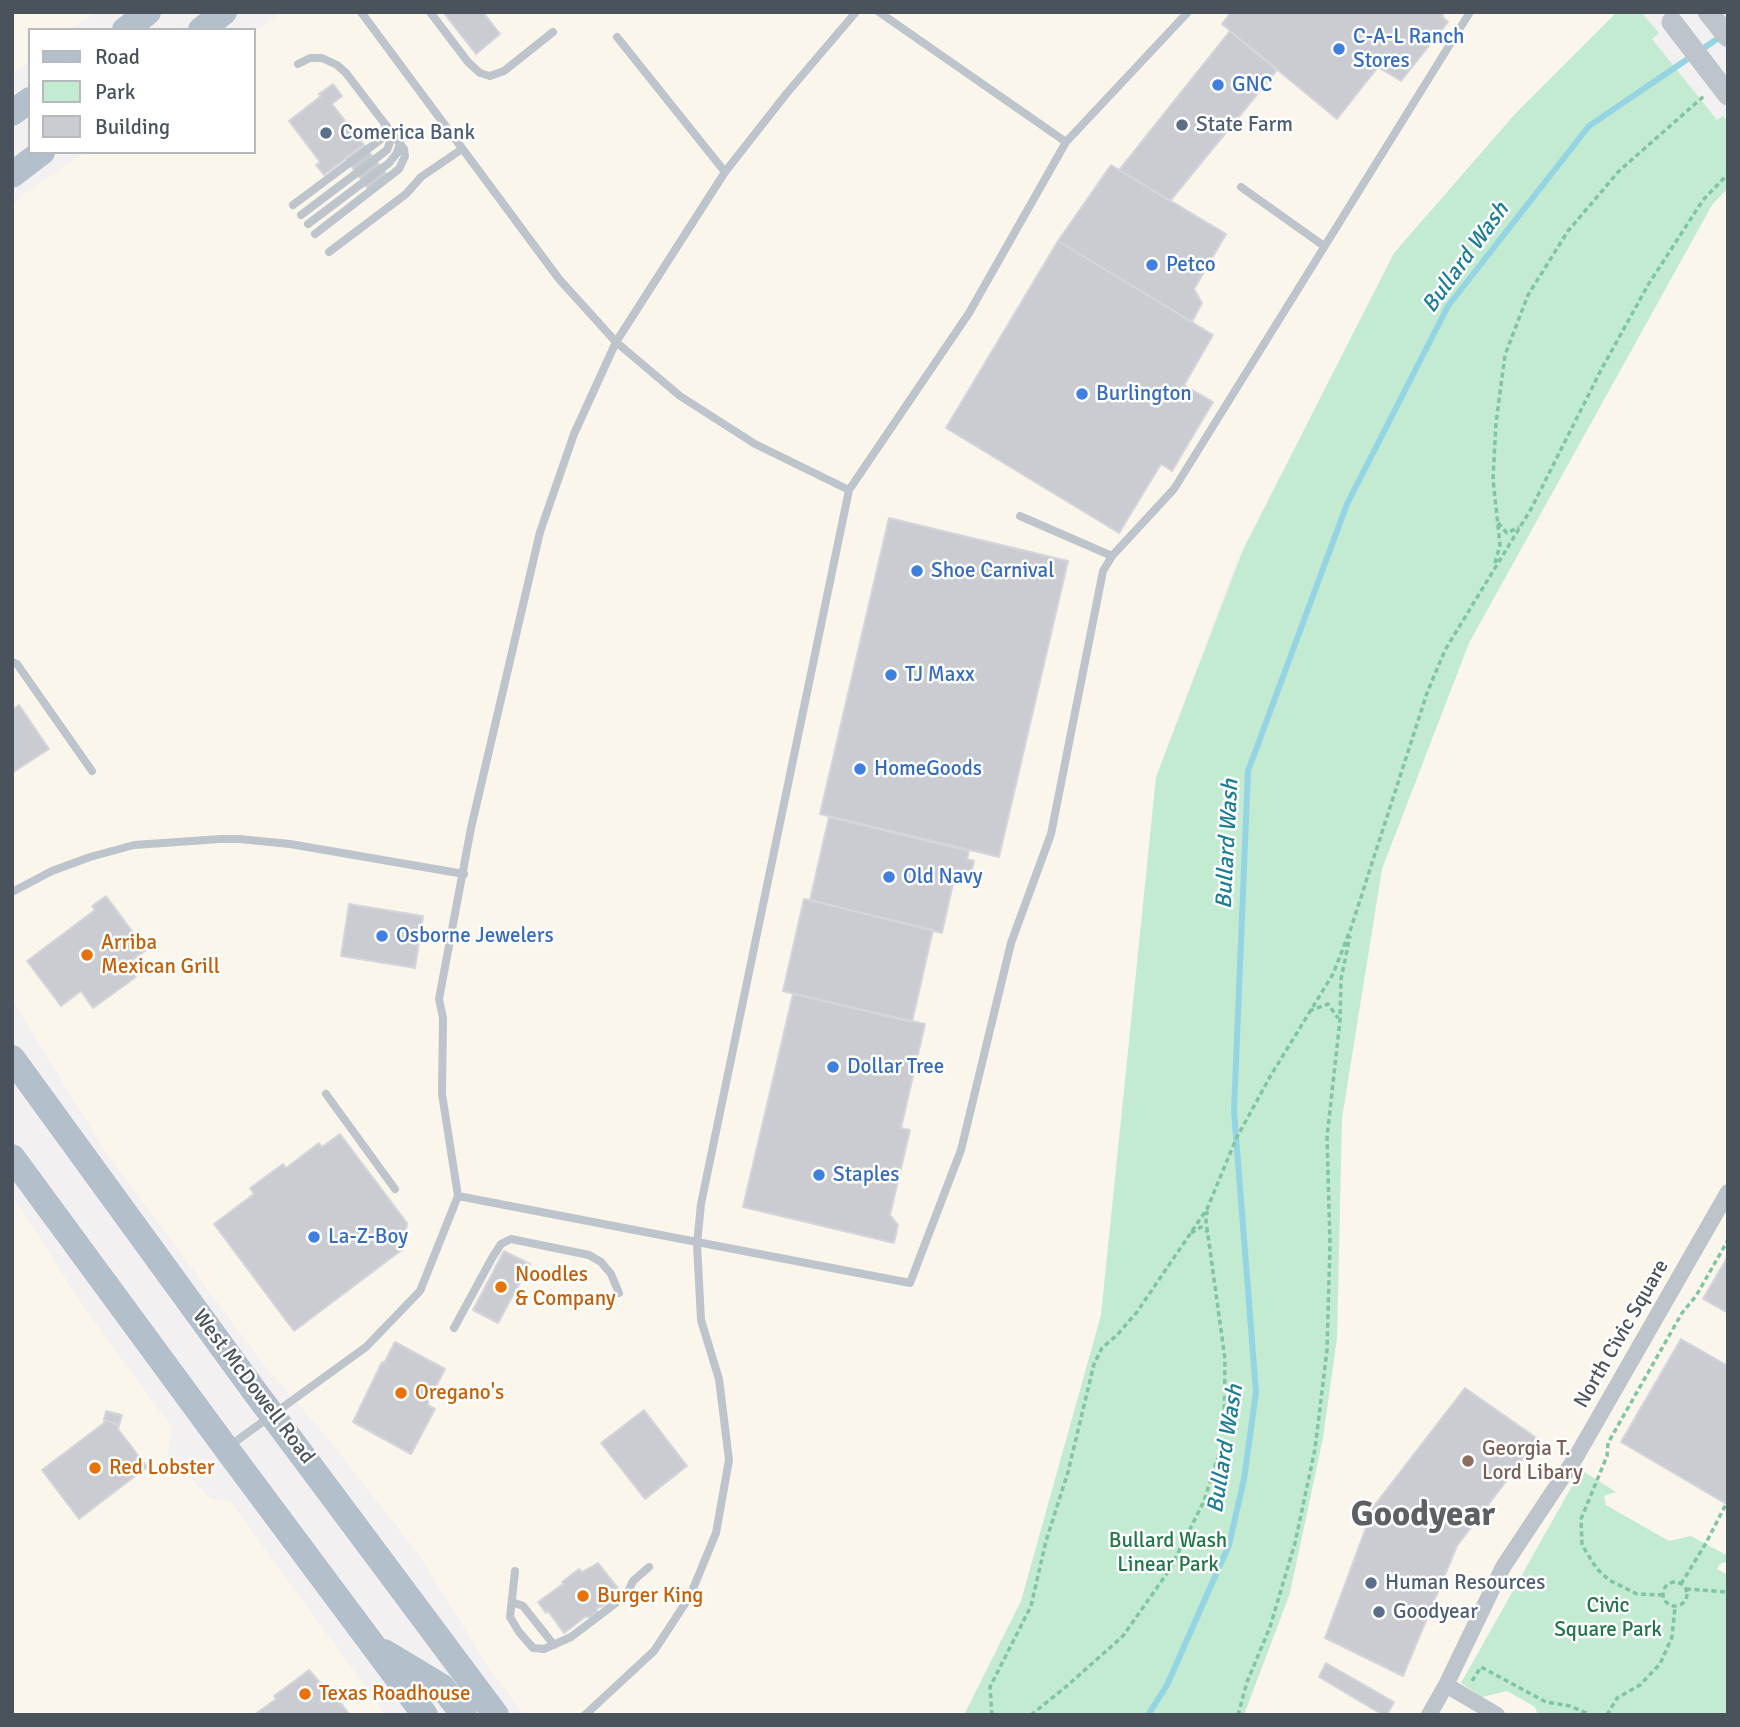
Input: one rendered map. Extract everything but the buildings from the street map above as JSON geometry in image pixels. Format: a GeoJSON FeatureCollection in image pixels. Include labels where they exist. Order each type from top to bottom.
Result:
{"type":"FeatureCollection","features":[{"type":"Feature","properties":{"kind":"main road"},"geometry":{"type":"LineString","coordinates":[[128,28],[148,12]]}},
{"type":"Feature","properties":{"kind":"main road"},"geometry":{"type":"LineString","coordinates":[[204,28],[224,12]]}},
{"type":"Feature","properties":{"kind":"main road"},"geometry":{"type":"LineString","coordinates":[[12,113],[28,101]]}},
{"type":"Feature","properties":{"kind":"main road"},"geometry":{"type":"LineString","coordinates":[[12,175],[39,154]]}},
{"type":"Feature","properties":{"kind":"main road","name":"West McDowell Road"},"geometry":{"type":"LineString","coordinates":[[12,1058],[496,1715]]}},
{"type":"Feature","properties":{"kind":"main road"},"geometry":{"type":"LineString","coordinates":[[12,1084],[52,1114]]}},
{"type":"Feature","properties":{"kind":"main road"},"geometry":{"type":"LineString","coordinates":[[12,1157],[425,1715]]}},
{"type":"Feature","properties":{"kind":"main road"},"geometry":{"type":"LineString","coordinates":[[371,1643],[442,1687],[464,1715]]}},
{"type":"Feature","properties":{"kind":"street"},"geometry":{"type":"LineString","coordinates":[[1709,12],[1728,37]]}},
{"type":"Feature","properties":{"kind":"street"},"geometry":{"type":"LineString","coordinates":[[1668,17],[1728,95]]}},
{"type":"Feature","properties":{"kind":"street","name":"North Civic Square"},"geometry":{"type":"LineString","coordinates":[[1429,1715],[1503,1567],[1576,1457],[1728,1192]]}},
{"type":"Feature","properties":{"kind":"street"},"geometry":{"type":"LineString","coordinates":[[1446,1685],[1497,1715]]}},
{"type":"Feature","properties":{"kind":"lane"},"geometry":{"type":"LineString","coordinates":[[361,12],[559,279],[616,342],[680,396],[755,444],[849,490]]}},
{"type":"Feature","properties":{"kind":"lane"},"geometry":{"type":"LineString","coordinates":[[430,12],[468,62],[480,73],[490,76],[504,71],[553,32]]}},
{"type":"Feature","properties":{"kind":"lane"},"geometry":{"type":"LineString","coordinates":[[226,1448],[366,1347],[420,1291],[458,1196],[442,1094],[443,1018],[439,999],[476,806],[540,531],[574,434],[616,342],[725,172],[856,12]]}},
{"type":"Feature","properties":{"kind":"lane"},"geometry":{"type":"LineString","coordinates":[[879,12],[1066,142]]}},
{"type":"Feature","properties":{"kind":"lane"},"geometry":{"type":"LineString","coordinates":[[585,1715],[654,1651],[690,1596],[716,1533],[729,1460],[719,1378],[701,1320],[697,1244],[701,1204],[849,490],[969,313],[1066,142],[1188,12]]}},
{"type":"Feature","properties":{"kind":"lane"},"geometry":{"type":"LineString","coordinates":[[458,1196],[910,1283],[961,1150],[1011,943],[1051,834],[1103,571],[1112,556],[1174,489],[1470,12]]}},
{"type":"Feature","properties":{"kind":"lane"},"geometry":{"type":"LineString","coordinates":[[617,37],[725,172]]}},
{"type":"Feature","properties":{"kind":"lane"},"geometry":{"type":"LineString","coordinates":[[298,64],[310,58],[322,58],[337,65],[400,143],[405,156],[399,169],[315,234]]}},
{"type":"Feature","properties":{"kind":"lane"},"geometry":{"type":"LineString","coordinates":[[293,205],[380,140],[386,125]]}},
{"type":"Feature","properties":{"kind":"lane"},"geometry":{"type":"LineString","coordinates":[[301,215],[387,149],[393,134]]}},
{"type":"Feature","properties":{"kind":"lane"},"geometry":{"type":"LineString","coordinates":[[307,224],[389,163],[397,153],[400,143]]}},
{"type":"Feature","properties":{"kind":"lane"},"geometry":{"type":"LineString","coordinates":[[329,252],[406,194],[421,177],[462,149]]}},
{"type":"Feature","properties":{"kind":"lane"},"geometry":{"type":"LineString","coordinates":[[1241,187],[1324,246]]}},
{"type":"Feature","properties":{"kind":"lane"},"geometry":{"type":"LineString","coordinates":[[1020,516],[1112,556]]}},
{"type":"Feature","properties":{"kind":"lane"},"geometry":{"type":"LineString","coordinates":[[12,662],[17,664],[92,771]]}},
{"type":"Feature","properties":{"kind":"lane"},"geometry":{"type":"LineString","coordinates":[[12,892],[52,871],[134,845],[221,839],[290,844],[464,874]]}},
{"type":"Feature","properties":{"kind":"lane"},"geometry":{"type":"LineString","coordinates":[[326,1094],[395,1189]]}},
{"type":"Feature","properties":{"kind":"lane"},"geometry":{"type":"LineString","coordinates":[[454,1328],[492,1258],[501,1244],[511,1239],[589,1255],[601,1262],[611,1274],[619,1293]]}},
{"type":"Feature","properties":{"kind":"lane"},"geometry":{"type":"LineString","coordinates":[[515,1571],[510,1617],[533,1648],[544,1649],[571,1637],[627,1594],[633,1581],[649,1567]]}},
{"type":"Feature","properties":{"kind":"lane"},"geometry":{"type":"LineString","coordinates":[[512,1602],[523,1606],[554,1645]]}},
{"type":"Feature","properties":{"kind":"path"},"geometry":{"type":"LineString","coordinates":[[1493,569],[1500,545],[1493,468],[1496,423],[1505,355],[1528,295],[1568,232],[1619,171],[1684,111],[1706,95]]}},
{"type":"Feature","properties":{"kind":"path"},"geometry":{"type":"LineString","coordinates":[[992,1715],[990,1687],[1031,1606],[1094,1364],[1102,1349],[1137,1312],[1207,1209],[1236,1139],[1333,974],[1351,928],[1427,693],[1445,650],[1522,525],[1648,285],[1703,200],[1728,174]]}},
{"type":"Feature","properties":{"kind":"path"},"geometry":{"type":"LineString","coordinates":[[1496,521],[1507,533],[1522,525]]}},
{"type":"Feature","properties":{"kind":"path"},"geometry":{"type":"LineString","coordinates":[[1238,1715],[1247,1682],[1270,1627],[1295,1543],[1315,1449],[1327,1350],[1327,1137],[1342,979],[1351,928]]}},
{"type":"Feature","properties":{"kind":"path"},"geometry":{"type":"LineString","coordinates":[[1309,1011],[1328,1004],[1340,1020]]}},
{"type":"Feature","properties":{"kind":"path"},"geometry":{"type":"LineString","coordinates":[[1031,1715],[1123,1636],[1170,1569],[1204,1501],[1224,1438],[1225,1385],[1225,1359],[1206,1221],[1207,1209]]}},
{"type":"Feature","properties":{"kind":"path"},"geometry":{"type":"LineString","coordinates":[[1189,1234],[1201,1227],[1209,1233]]}},
{"type":"Feature","properties":{"kind":"path"},"geometry":{"type":"LineString","coordinates":[[1663,1595],[1637,1594],[1609,1580],[1597,1569],[1582,1545],[1581,1518],[1609,1449],[1608,1443],[1728,1240]]}},
{"type":"Feature","properties":{"kind":"path"},"geometry":{"type":"LineString","coordinates":[[1681,1584],[1726,1504]]}},
{"type":"Feature","properties":{"kind":"path"},"geometry":{"type":"LineString","coordinates":[[1675,1582],[1681,1584],[1686,1589],[1687,1599],[1675,1607],[1666,1602],[1663,1595],[1668,1585],[1675,1582]]}},
{"type":"Feature","properties":{"kind":"path"},"geometry":{"type":"LineString","coordinates":[[1686,1589],[1728,1592]]}},
{"type":"Feature","properties":{"kind":"path"},"geometry":{"type":"LineString","coordinates":[[1607,1715],[1617,1698],[1640,1685],[1660,1664],[1672,1637],[1675,1607]]}},
{"type":"Feature","properties":{"kind":"path"},"geometry":{"type":"LineString","coordinates":[[1464,1695],[1481,1667],[1546,1702],[1570,1706],[1591,1715]]}},
{"type":"Feature","properties":{"kind":"shaded area"},"geometry":{"type":"Polygon","coordinates":[[[12,12],[95,12],[74,28],[28,28],[28,62],[12,74],[12,12]]]}},
{"type":"Feature","properties":{"kind":"shaded area"},"geometry":{"type":"Polygon","coordinates":[[[281,12],[1617,12],[1515,114],[1394,253],[1237,560],[1157,774],[1101,1315],[1021,1601],[964,1715],[524,1715],[485,1662],[419,1555],[331,1442],[264,1365],[104,1150],[12,999],[12,206],[26,192],[81,154],[256,154],[256,31],[281,12]]]}},
{"type":"Feature","properties":{"kind":"shaded area"},"geometry":{"type":"Polygon","coordinates":[[[1728,188],[1728,1715],[1244,1715],[1290,1592],[1323,1438],[1337,1338],[1342,1118],[1382,869],[1469,643],[1712,205],[1728,188]]]}},
{"type":"Feature","properties":{"kind":"shaded area"},"geometry":{"type":"Polygon","coordinates":[[[12,1195],[83,1306],[172,1428],[167,1456],[212,1499],[230,1501],[386,1715],[12,1715],[12,1195]]]}},
{"type":"Feature","properties":{"kind":"green space","name":"Bullard Wash Linear Park"},"geometry":{"type":"Polygon","coordinates":[[[1617,12],[1641,12],[1659,33],[1652,39],[1717,120],[1723,116],[1728,122],[1728,188],[1712,205],[1469,643],[1382,869],[1342,1118],[1337,1338],[1323,1438],[1290,1593],[1244,1715],[964,1715],[1021,1601],[1101,1315],[1156,777],[1243,550],[1394,253],[1515,114],[1617,12]]]}},
{"type":"Feature","properties":{"kind":"green space","name":"Civic Square Park"},"geometry":{"type":"Polygon","coordinates":[[[1581,1470],[1616,1492],[1604,1496],[1606,1505],[1669,1541],[1691,1536],[1728,1556],[1728,1561],[1720,1564],[1717,1569],[1728,1575],[1728,1715],[1538,1715],[1535,1707],[1507,1691],[1482,1697],[1461,1683],[1581,1470]]]}},
{"type":"Feature","properties":{"kind":"waterway","name":"Bullard Wash"},"geometry":{"type":"LineString","coordinates":[[1148,1715],[1167,1685],[1229,1545],[1244,1479],[1256,1392],[1234,1111],[1248,771],[1347,504],[1448,306],[1589,126],[1723,35]]}},
{"type":"Feature","properties":{"kind":"place","name":"C-A-L Ranch Stores"},"geometry":{"type":"Point","coordinates":[1339,49]}},
{"type":"Feature","properties":{"kind":"place","name":"GNC"},"geometry":{"type":"Point","coordinates":[1218,85]}},
{"type":"Feature","properties":{"kind":"place","name":"State Farm"},"geometry":{"type":"Point","coordinates":[1182,125]}},
{"type":"Feature","properties":{"kind":"place","name":"Comerica Bank"},"geometry":{"type":"Point","coordinates":[326,133]}},
{"type":"Feature","properties":{"kind":"place","name":"Petco"},"geometry":{"type":"Point","coordinates":[1152,265]}},
{"type":"Feature","properties":{"kind":"place","name":"Burlington"},"geometry":{"type":"Point","coordinates":[1082,394]}},
{"type":"Feature","properties":{"kind":"place","name":"Shoe Carnival"},"geometry":{"type":"Point","coordinates":[917,571]}},
{"type":"Feature","properties":{"kind":"place","name":"TJ Maxx"},"geometry":{"type":"Point","coordinates":[891,675]}},
{"type":"Feature","properties":{"kind":"place","name":"HomeGoods"},"geometry":{"type":"Point","coordinates":[860,769]}},
{"type":"Feature","properties":{"kind":"place","name":"Old Navy"},"geometry":{"type":"Point","coordinates":[889,877]}},
{"type":"Feature","properties":{"kind":"place","name":"Osborne Jewelers"},"geometry":{"type":"Point","coordinates":[382,936]}},
{"type":"Feature","properties":{"kind":"place","name":"Arriba Mexican Grill"},"geometry":{"type":"Point","coordinates":[87,955]}},
{"type":"Feature","properties":{"kind":"place","name":"Dollar Tree"},"geometry":{"type":"Point","coordinates":[833,1067]}},
{"type":"Feature","properties":{"kind":"place","name":"Staples"},"geometry":{"type":"Point","coordinates":[819,1175]}},
{"type":"Feature","properties":{"kind":"place","name":"La-Z-Boy"},"geometry":{"type":"Point","coordinates":[314,1237]}},
{"type":"Feature","properties":{"kind":"place","name":"Noodles & Company"},"geometry":{"type":"Point","coordinates":[501,1287]}},
{"type":"Feature","properties":{"kind":"place","name":"Oregano's"},"geometry":{"type":"Point","coordinates":[401,1393]}},
{"type":"Feature","properties":{"kind":"place","name":"Georgia T. Lord Libary"},"geometry":{"type":"Point","coordinates":[1468,1461]}},
{"type":"Feature","properties":{"kind":"place","name":"Red Lobster"},"geometry":{"type":"Point","coordinates":[95,1468]}},
{"type":"Feature","properties":{"kind":"place","name":"Human Resources"},"geometry":{"type":"Point","coordinates":[1371,1583]}},
{"type":"Feature","properties":{"kind":"place","name":"Burger King"},"geometry":{"type":"Point","coordinates":[583,1596]}},
{"type":"Feature","properties":{"kind":"place","name":"Goodyear"},"geometry":{"type":"Point","coordinates":[1379,1612]}},
{"type":"Feature","properties":{"kind":"place","name":"Texas Roadhouse"},"geometry":{"type":"Point","coordinates":[305,1694]}},
{"type":"Feature","properties":{"kind":"district","name":"Goodyear"},"geometry":{"type":"Point","coordinates":[1423,1516]}}]}
